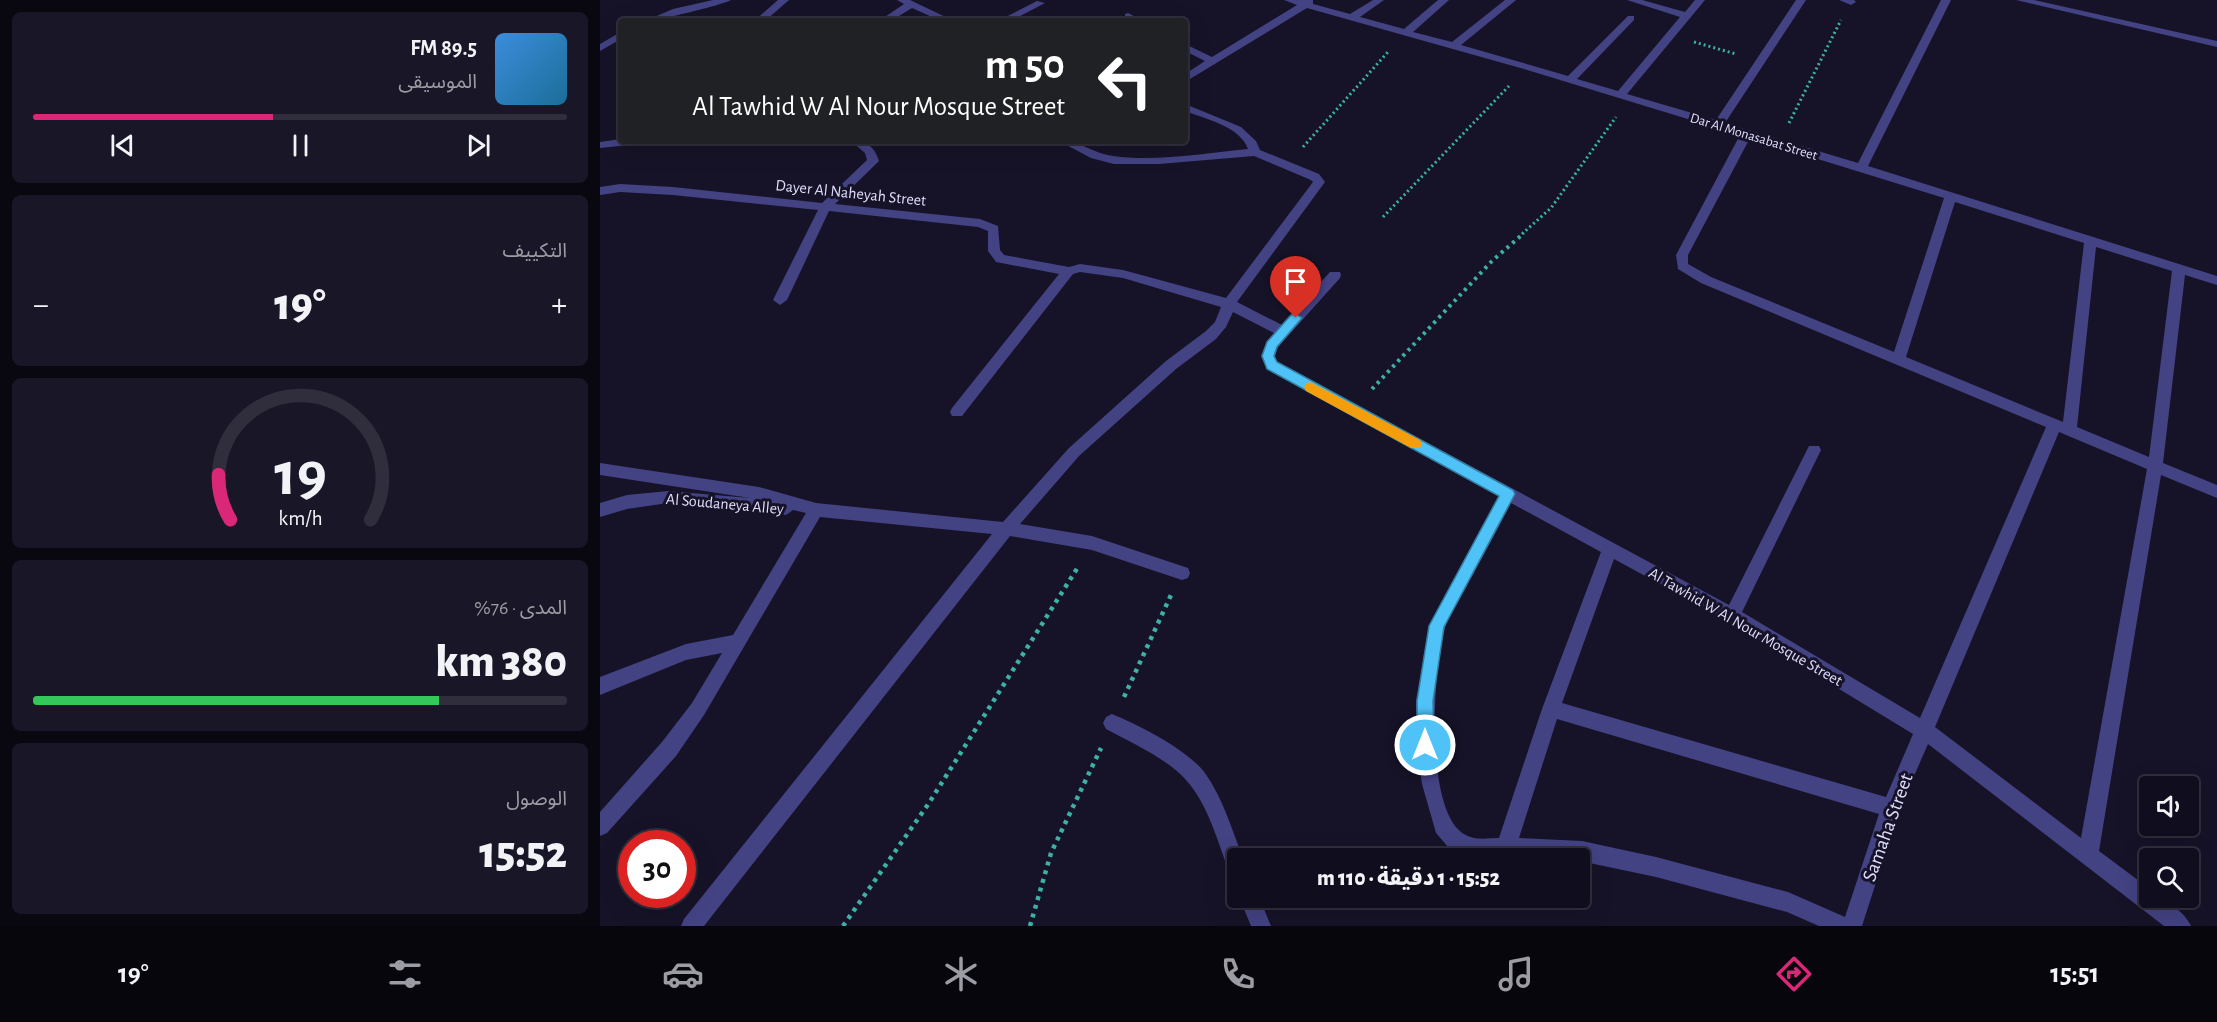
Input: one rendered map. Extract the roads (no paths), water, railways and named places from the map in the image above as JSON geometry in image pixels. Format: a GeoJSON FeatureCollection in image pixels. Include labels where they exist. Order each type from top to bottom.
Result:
{"type":"FeatureCollection","features":[{"type":"Feature","properties":{"kind":"street"},"geometry":{"type":"LineString","coordinates":[[658,18],[676,11],[726,0]]}},
{"type":"Feature","properties":{"kind":"street"},"geometry":{"type":"LineString","coordinates":[[763,18],[784,0]]}},
{"type":"Feature","properties":{"kind":"street","name":"Dar Al Monasabat Street"},"geometry":{"type":"LineString","coordinates":[[1289,0],[1309,3],[1351,18],[1528,67],[1718,124],[2217,281]]}},
{"type":"Feature","properties":{"kind":"street"},"geometry":{"type":"LineString","coordinates":[[1351,18],[1379,0]]}},
{"type":"Feature","properties":{"kind":"street"},"geometry":{"type":"LineString","coordinates":[[1405,33],[1444,0]]}},
{"type":"Feature","properties":{"kind":"street"},"geometry":{"type":"LineString","coordinates":[[1452,46],[1511,0]]}},
{"type":"Feature","properties":{"kind":"street"},"geometry":{"type":"LineString","coordinates":[[1632,0],[1687,16]]}},
{"type":"Feature","properties":{"kind":"street"},"geometry":{"type":"LineString","coordinates":[[1624,96],[1700,0]]}},
{"type":"Feature","properties":{"kind":"street"},"geometry":{"type":"LineString","coordinates":[[1718,124],[1801,0]]}},
{"type":"Feature","properties":{"kind":"street"},"geometry":{"type":"LineString","coordinates":[[1861,168],[1946,0]]}},
{"type":"Feature","properties":{"kind":"street"},"geometry":{"type":"LineString","coordinates":[[2021,0],[2217,44]]}},
{"type":"Feature","properties":{"kind":"street"},"geometry":{"type":"LineString","coordinates":[[887,18],[906,2],[942,18]]}},
{"type":"Feature","properties":{"kind":"street"},"geometry":{"type":"LineString","coordinates":[[1009,18],[1040,3]]}},
{"type":"Feature","properties":{"kind":"street"},"geometry":{"type":"LineString","coordinates":[[1188,78],[1309,3]]}},
{"type":"Feature","properties":{"kind":"street"},"geometry":{"type":"LineString","coordinates":[[1128,16],[1132,18]]}},
{"type":"Feature","properties":{"kind":"street"},"geometry":{"type":"LineString","coordinates":[[1570,80],[1631,18]]}},
{"type":"Feature","properties":{"kind":"street"},"geometry":{"type":"LineString","coordinates":[[600,48],[618,37]]}},
{"type":"Feature","properties":{"kind":"street"},"geometry":{"type":"LineString","coordinates":[[1188,49],[1212,61]]}},
{"type":"Feature","properties":{"kind":"street"},"geometry":{"type":"LineString","coordinates":[[1188,108],[1242,132],[1254,144],[1255,152]]}},
{"type":"Feature","properties":{"kind":"street"},"geometry":{"type":"LineString","coordinates":[[1747,133],[1682,255],[1682,267],[1706,280],[2217,492]]}},
{"type":"Feature","properties":{"kind":"street"},"geometry":{"type":"LineString","coordinates":[[600,145],[617,141]]}},
{"type":"Feature","properties":{"kind":"street"},"geometry":{"type":"LineString","coordinates":[[780,300],[825,207],[873,161],[870,152],[861,144]]}},
{"type":"Feature","properties":{"kind":"street"},"geometry":{"type":"LineString","coordinates":[[691,926],[1006,529],[1074,452],[1171,365],[1211,335],[1221,324],[1229,304],[1317,188],[1319,182],[1315,177],[1255,152],[1159,160],[1114,160],[1095,156],[1071,144]]}},
{"type":"Feature","properties":{"kind":"street","name":"Dayer Al Naheyah Street"},"geometry":{"type":"LineString","coordinates":[[600,191],[620,188],[673,191],[980,223],[994,229],[994,251],[1000,259],[1069,271]]}},
{"type":"Feature","properties":{"kind":"street"},"geometry":{"type":"LineString","coordinates":[[1899,359],[1951,196]]}},
{"type":"Feature","properties":{"kind":"street","name":"Samaha Street"},"geometry":{"type":"LineString","coordinates":[[1852,926],[1891,808],[1924,730],[2062,427],[2090,241]]}},
{"type":"Feature","properties":{"kind":"street"},"geometry":{"type":"LineString","coordinates":[[957,412],[1069,271],[1080,268],[1123,274],[1229,304],[1283,332],[1335,275]]}},
{"type":"Feature","properties":{"kind":"street"},"geometry":{"type":"LineString","coordinates":[[2088,855],[2155,466],[2179,269]]}},
{"type":"Feature","properties":{"kind":"street","name":"Al Tawhid W Al Nour Mosque Street"},"geometry":{"type":"LineString","coordinates":[[1283,332],[1272,345],[1268,356],[1272,365],[1280,371],[1732,615],[1924,730],[2181,926]]}},
{"type":"Feature","properties":{"kind":"street"},"geometry":{"type":"LineString","coordinates":[[1732,615],[1814,450]]}},
{"type":"Feature","properties":{"kind":"street"},"geometry":{"type":"LineString","coordinates":[[600,469],[759,493],[816,510],[1006,529],[1092,543],[1182,573]]}},
{"type":"Feature","properties":{"kind":"street"},"geometry":{"type":"LineString","coordinates":[[1508,494],[1437,626],[1425,701],[1425,745],[1431,784],[1443,826],[1455,840],[1473,849],[1506,847],[1582,851],[1656,867],[1788,902],[1842,926]]}},
{"type":"Feature","properties":{"kind":"street","name":"Al Soudaneya Alley"},"geometry":{"type":"LineString","coordinates":[[600,510],[635,501],[668,497],[816,510]]}},
{"type":"Feature","properties":{"kind":"street"},"geometry":{"type":"LineString","coordinates":[[600,826],[669,749],[698,709],[816,510]]}},
{"type":"Feature","properties":{"kind":"street"},"geometry":{"type":"LineString","coordinates":[[1506,847],[1551,709],[1610,549]]}},
{"type":"Feature","properties":{"kind":"street"},"geometry":{"type":"LineString","coordinates":[[600,686],[687,652],[736,642]]}},
{"type":"Feature","properties":{"kind":"street"},"geometry":{"type":"LineString","coordinates":[[1551,709],[1891,808]]}},
{"type":"Feature","properties":{"kind":"street"},"geometry":{"type":"LineString","coordinates":[[1112,723],[1156,747],[1196,777],[1214,810],[1229,848]]}},
{"type":"Feature","properties":{"kind":"street"},"geometry":{"type":"LineString","coordinates":[[1254,908],[1261,926]]}}]}
